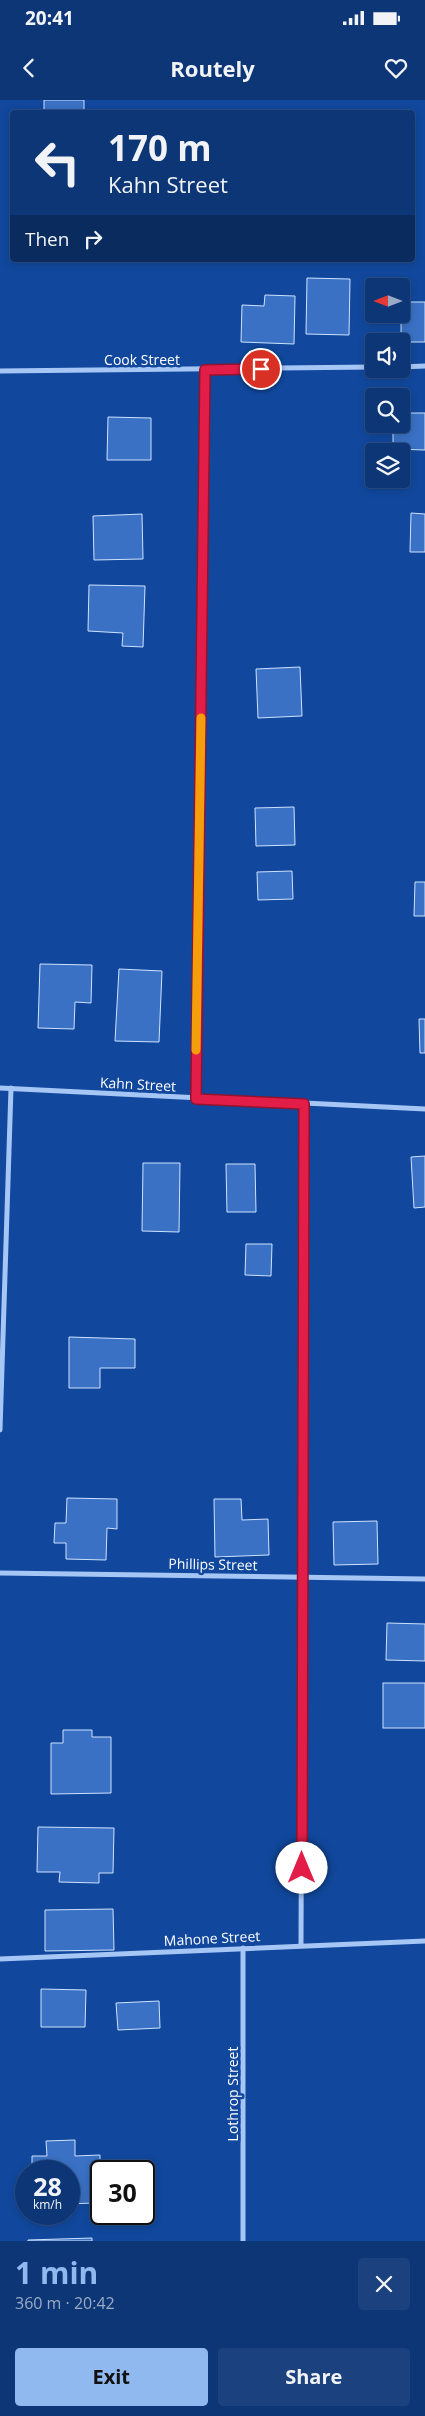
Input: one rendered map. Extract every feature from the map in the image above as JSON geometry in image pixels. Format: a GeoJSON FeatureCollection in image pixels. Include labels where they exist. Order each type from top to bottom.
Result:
{"type":"FeatureCollection","features":[{"type":"Feature","properties":{"kind":"street"},"geometry":{"type":"LineString","coordinates":[[410,367],[425,366]]}},
{"type":"Feature","properties":{"kind":"street","name":"Cook Street"},"geometry":{"type":"LineString","coordinates":[[0,370],[205,370],[365,367]]}},
{"type":"Feature","properties":{"kind":"street"},"geometry":{"type":"LineString","coordinates":[[196,1099],[205,370]]}},
{"type":"Feature","properties":{"kind":"street","name":"Kahn Street"},"geometry":{"type":"LineString","coordinates":[[0,1088],[425,1109]]}},
{"type":"Feature","properties":{"kind":"street"},"geometry":{"type":"LineString","coordinates":[[0,1430],[11,1088]]}},
{"type":"Feature","properties":{"kind":"street"},"geometry":{"type":"LineString","coordinates":[[301,1945],[304,1104]]}},
{"type":"Feature","properties":{"kind":"street","name":"Phillips Street"},"geometry":{"type":"LineString","coordinates":[[0,1573],[425,1579]]}},
{"type":"Feature","properties":{"kind":"street","name":"Mahone Street"},"geometry":{"type":"LineString","coordinates":[[0,1959],[425,1941]]}},
{"type":"Feature","properties":{"kind":"street","name":"Lothrop Street"},"geometry":{"type":"LineString","coordinates":[[243,1948],[243,2241]]}},
{"type":"Feature","properties":{"kind":"building"},"geometry":{"type":"Polygon","coordinates":[[[44,100],[84,100],[84,110],[44,110],[44,100]]]}},
{"type":"Feature","properties":{"kind":"building"},"geometry":{"type":"Polygon","coordinates":[[[307,278],[350,279],[349,335],[306,334],[307,278]]]}},
{"type":"Feature","properties":{"kind":"building"},"geometry":{"type":"Polygon","coordinates":[[[265,295],[295,296],[294,344],[241,342],[242,305],[264,306],[265,295]]]}},
{"type":"Feature","properties":{"kind":"building"},"geometry":{"type":"Polygon","coordinates":[[[410,302],[425,302],[425,342],[410,342],[410,333],[401,333],[401,323],[410,323],[410,302]]]}},
{"type":"Feature","properties":{"kind":"building"},"geometry":{"type":"Polygon","coordinates":[[[410,413],[425,413],[425,450],[410,450],[410,443],[393,443],[393,433],[410,433],[410,413]]]}},
{"type":"Feature","properties":{"kind":"building"},"geometry":{"type":"Polygon","coordinates":[[[108,417],[151,418],[151,460],[107,460],[108,417]]]}},
{"type":"Feature","properties":{"kind":"building"},"geometry":{"type":"Polygon","coordinates":[[[411,513],[425,514],[425,552],[410,552],[411,513]]]}},
{"type":"Feature","properties":{"kind":"building"},"geometry":{"type":"Polygon","coordinates":[[[142,514],[143,559],[94,560],[93,516],[142,514]]]}},
{"type":"Feature","properties":{"kind":"building"},"geometry":{"type":"Polygon","coordinates":[[[89,585],[145,586],[143,647],[122,646],[123,633],[88,631],[89,585]]]}},
{"type":"Feature","properties":{"kind":"building"},"geometry":{"type":"Polygon","coordinates":[[[300,667],[302,716],[258,718],[256,669],[300,667]]]}},
{"type":"Feature","properties":{"kind":"building"},"geometry":{"type":"Polygon","coordinates":[[[294,807],[295,845],[256,846],[255,808],[294,807]]]}},
{"type":"Feature","properties":{"kind":"building"},"geometry":{"type":"Polygon","coordinates":[[[292,871],[293,899],[258,900],[257,872],[292,871]]]}},
{"type":"Feature","properties":{"kind":"building"},"geometry":{"type":"Polygon","coordinates":[[[415,882],[425,882],[425,916],[414,916],[415,882]]]}},
{"type":"Feature","properties":{"kind":"building"},"geometry":{"type":"Polygon","coordinates":[[[40,964],[92,965],[91,1003],[75,1002],[74,1029],[38,1028],[40,964]]]}},
{"type":"Feature","properties":{"kind":"building"},"geometry":{"type":"Polygon","coordinates":[[[119,969],[162,971],[159,1042],[115,1041],[119,969]]]}},
{"type":"Feature","properties":{"kind":"building"},"geometry":{"type":"Polygon","coordinates":[[[419,1019],[425,1019],[425,1053],[420,1053],[419,1019]]]}},
{"type":"Feature","properties":{"kind":"building"},"geometry":{"type":"Polygon","coordinates":[[[425,1156],[425,1207],[414,1208],[411,1157],[425,1156]]]}},
{"type":"Feature","properties":{"kind":"building"},"geometry":{"type":"Polygon","coordinates":[[[143,1163],[180,1163],[179,1232],[142,1231],[143,1163]]]}},
{"type":"Feature","properties":{"kind":"building"},"geometry":{"type":"Polygon","coordinates":[[[226,1164],[255,1164],[256,1212],[227,1212],[226,1164]]]}},
{"type":"Feature","properties":{"kind":"building"},"geometry":{"type":"Polygon","coordinates":[[[246,1244],[272,1244],[271,1276],[245,1275],[246,1244]]]}},
{"type":"Feature","properties":{"kind":"building"},"geometry":{"type":"Polygon","coordinates":[[[69,1337],[135,1339],[135,1368],[100,1368],[100,1388],[69,1388],[69,1337]]]}},
{"type":"Feature","properties":{"kind":"building"},"geometry":{"type":"Polygon","coordinates":[[[67,1498],[117,1499],[117,1529],[107,1528],[106,1560],[66,1559],[66,1543],[54,1543],[55,1523],[66,1523],[67,1498]]]}},
{"type":"Feature","properties":{"kind":"building"},"geometry":{"type":"Polygon","coordinates":[[[214,1499],[241,1499],[242,1520],[268,1519],[269,1555],[215,1557],[214,1499]]]}},
{"type":"Feature","properties":{"kind":"building"},"geometry":{"type":"Polygon","coordinates":[[[377,1521],[378,1564],[334,1565],[333,1522],[377,1521]]]}},
{"type":"Feature","properties":{"kind":"building"},"geometry":{"type":"Polygon","coordinates":[[[387,1623],[425,1624],[425,1661],[386,1660],[387,1623]]]}},
{"type":"Feature","properties":{"kind":"building"},"geometry":{"type":"Polygon","coordinates":[[[383,1683],[425,1683],[425,1728],[383,1728],[383,1683]]]}},
{"type":"Feature","properties":{"kind":"building"},"geometry":{"type":"Polygon","coordinates":[[[63,1730],[92,1730],[92,1737],[111,1737],[111,1793],[51,1794],[51,1743],[63,1743],[63,1730]]]}},
{"type":"Feature","properties":{"kind":"building"},"geometry":{"type":"Polygon","coordinates":[[[38,1827],[114,1828],[113,1873],[99,1873],[99,1883],[59,1882],[60,1872],[37,1872],[38,1827]]]}},
{"type":"Feature","properties":{"kind":"building"},"geometry":{"type":"Polygon","coordinates":[[[113,1909],[114,1950],[45,1951],[45,1910],[113,1909]]]}},
{"type":"Feature","properties":{"kind":"building"},"geometry":{"type":"Polygon","coordinates":[[[41,1989],[86,1990],[85,2027],[41,2027],[41,1989]]]}},
{"type":"Feature","properties":{"kind":"building"},"geometry":{"type":"Polygon","coordinates":[[[159,2001],[160,2028],[118,2030],[116,2003],[159,2001]]]}},
{"type":"Feature","properties":{"kind":"building"},"geometry":{"type":"Polygon","coordinates":[[[75,2140],[75,2156],[100,2155],[100,2160],[90,2160],[90,2203],[80,2204],[80,2160],[32,2160],[32,2156],[47,2156],[46,2141],[75,2140]]]}},
{"type":"Feature","properties":{"kind":"building"},"geometry":{"type":"Polygon","coordinates":[[[92,2238],[92,2241],[28,2241],[28,2240],[92,2238]]]}},
{"type":"Feature","properties":{"kind":"slow traffic"},"geometry":{"type":"LineString","coordinates":[[196,1050],[201,718]]}},
{"type":"Feature","properties":{"kind":"route"},"geometry":{"type":"LineString","coordinates":[[261,369],[205,370],[196,1099],[304,1104],[302,1868]]}}]}
